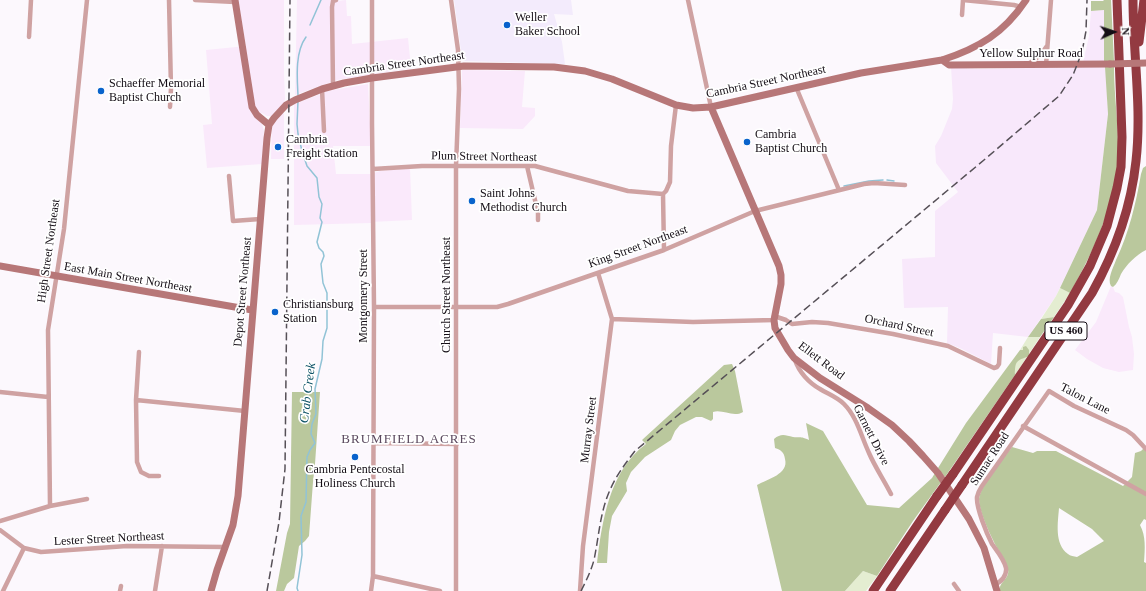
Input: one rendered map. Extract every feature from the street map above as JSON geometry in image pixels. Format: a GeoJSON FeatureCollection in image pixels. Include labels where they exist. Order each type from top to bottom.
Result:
{"type":"FeatureCollection","features":[{"type":"Feature","properties":{"kind":"highway","name":"US 460"},"geometry":{"type":"LineString","coordinates":[[872,591],[1068,305],[1100,245],[1107,226],[1121,167],[1122,137],[1117,0]]}},
{"type":"Feature","properties":{"kind":"highway","name":"US 460"},"geometry":{"type":"LineString","coordinates":[[890,591],[1092,292],[1112,255],[1124,220],[1136,161],[1138,112],[1133,0]]}},
{"type":"Feature","properties":{"kind":"highway"},"geometry":{"type":"LineString","coordinates":[[1137,83],[1139,40],[1144,0]]}},
{"type":"Feature","properties":{"kind":"main road","name":"Cambria Street Northeast"},"geometry":{"type":"LineString","coordinates":[[269,125],[284,108],[298,99],[322,89],[372,78],[458,66],[545,67],[585,71],[606,76],[676,105],[693,108],[711,107],[876,70],[942,60],[964,53],[987,40],[1007,24],[1026,0]]}},
{"type":"Feature","properties":{"kind":"main road"},"geometry":{"type":"LineString","coordinates":[[235,1],[252,106],[257,114],[269,125]]}},
{"type":"Feature","properties":{"kind":"main road","name":"Yellow Sulphur Road"},"geometry":{"type":"LineString","coordinates":[[942,60],[949,65],[1146,63]]}},
{"type":"Feature","properties":{"kind":"main road"},"geometry":{"type":"LineString","coordinates":[[711,107],[779,266],[781,274],[774,318]]}},
{"type":"Feature","properties":{"kind":"main road","name":"Depot Street Northeast"},"geometry":{"type":"LineString","coordinates":[[211,591],[233,525],[238,496],[252,310],[269,125]]}},
{"type":"Feature","properties":{"kind":"main road","name":"East Main Street Northeast"},"geometry":{"type":"LineString","coordinates":[[0,266],[252,310]]}},
{"type":"Feature","properties":{"kind":"main road","name":"Ellett Road"},"geometry":{"type":"LineString","coordinates":[[774,318],[775,328],[794,358],[820,378],[892,425],[909,440],[938,473],[969,519],[984,548],[996,588]]}},
{"type":"Feature","properties":{"kind":"street"},"geometry":{"type":"LineString","coordinates":[[29,37],[31,0]]}},
{"type":"Feature","properties":{"kind":"street","name":"High Street Northeast"},"geometry":{"type":"LineString","coordinates":[[50,506],[48,330],[64,229],[87,0]]}},
{"type":"Feature","properties":{"kind":"street"},"geometry":{"type":"LineString","coordinates":[[169,0],[170,107]]}},
{"type":"Feature","properties":{"kind":"street"},"geometry":{"type":"LineString","coordinates":[[195,0],[235,1]]}},
{"type":"Feature","properties":{"kind":"street"},"geometry":{"type":"LineString","coordinates":[[333,86],[332,7],[333,2],[336,0]]}},
{"type":"Feature","properties":{"kind":"street","name":"Montgomery Street"},"geometry":{"type":"LineString","coordinates":[[371,591],[374,576],[372,0]]}},
{"type":"Feature","properties":{"kind":"street","name":"Church Street Northeast"},"geometry":{"type":"LineString","coordinates":[[451,0],[458,50],[456,166],[456,591]]}},
{"type":"Feature","properties":{"kind":"street"},"geometry":{"type":"LineString","coordinates":[[688,0],[711,107]]}},
{"type":"Feature","properties":{"kind":"street"},"geometry":{"type":"LineString","coordinates":[[962,15],[963,0],[1021,7]]}},
{"type":"Feature","properties":{"kind":"street"},"geometry":{"type":"LineString","coordinates":[[1046,65],[1051,0]]}},
{"type":"Feature","properties":{"kind":"street"},"geometry":{"type":"LineString","coordinates":[[1025,65],[1035,60],[1042,54],[1048,44]]}},
{"type":"Feature","properties":{"kind":"street"},"geometry":{"type":"LineString","coordinates":[[796,87],[839,190]]}},
{"type":"Feature","properties":{"kind":"street"},"geometry":{"type":"LineString","coordinates":[[322,89],[324,131]]}},
{"type":"Feature","properties":{"kind":"street"},"geometry":{"type":"LineString","coordinates":[[664,250],[663,194],[670,182],[671,146],[676,105]]}},
{"type":"Feature","properties":{"kind":"street","name":"Plum Street Northeast"},"geometry":{"type":"LineString","coordinates":[[373,169],[422,166],[527,166],[543,168],[628,191],[663,194]]}},
{"type":"Feature","properties":{"kind":"street"},"geometry":{"type":"LineString","coordinates":[[527,166],[538,213],[538,220]]}},
{"type":"Feature","properties":{"kind":"street"},"geometry":{"type":"LineString","coordinates":[[229,176],[233,221],[260,219]]}},
{"type":"Feature","properties":{"kind":"street","name":"King Street Northeast"},"geometry":{"type":"LineString","coordinates":[[374,307],[502,305],[664,250],[756,211],[839,190],[874,183],[905,184]]}},
{"type":"Feature","properties":{"kind":"street","name":"Murray Street"},"geometry":{"type":"LineString","coordinates":[[580,591],[583,546],[612,320],[598,273]]}},
{"type":"Feature","properties":{"kind":"street","name":"Orchard Street"},"geometry":{"type":"LineString","coordinates":[[612,320],[693,322],[774,318],[786,320],[792,324],[828,322],[948,346],[994,368],[999,364],[1000,348]]}},
{"type":"Feature","properties":{"kind":"street"},"geometry":{"type":"LineString","coordinates":[[139,352],[136,400],[136,462],[141,472],[149,476],[159,476]]}},
{"type":"Feature","properties":{"kind":"street","name":"Garnett Drive"},"geometry":{"type":"LineString","coordinates":[[794,358],[797,367],[803,375],[819,389],[837,398],[849,409],[859,428],[869,453],[891,494]]}},
{"type":"Feature","properties":{"kind":"street","name":"Talon Lane"},"geometry":{"type":"LineString","coordinates":[[1023,426],[1049,391],[1074,406],[1126,430],[1146,449]]}},
{"type":"Feature","properties":{"kind":"street"},"geometry":{"type":"LineString","coordinates":[[0,392],[48,397]]}},
{"type":"Feature","properties":{"kind":"street"},"geometry":{"type":"LineString","coordinates":[[136,400],[245,411]]}},
{"type":"Feature","properties":{"kind":"street","name":"Sumac Road"},"geometry":{"type":"LineString","coordinates":[[996,588],[1006,573],[1006,568],[991,542],[978,507],[977,498],[982,486],[1023,426],[1146,494]]}},
{"type":"Feature","properties":{"kind":"street"},"geometry":{"type":"LineString","coordinates":[[373,443],[457,444]]}},
{"type":"Feature","properties":{"kind":"street"},"geometry":{"type":"LineString","coordinates":[[0,521],[50,506],[86,499]]}},
{"type":"Feature","properties":{"kind":"street","name":"Lester Street Northeast"},"geometry":{"type":"LineString","coordinates":[[0,530],[24,548],[41,552],[127,546],[225,548]]}},
{"type":"Feature","properties":{"kind":"street"},"geometry":{"type":"LineString","coordinates":[[154,591],[162,546]]}},
{"type":"Feature","properties":{"kind":"street"},"geometry":{"type":"LineString","coordinates":[[3,591],[24,548]]}},
{"type":"Feature","properties":{"kind":"street"},"geometry":{"type":"LineString","coordinates":[[374,576],[417,589],[440,591]]}},
{"type":"Feature","properties":{"kind":"street"},"geometry":{"type":"LineString","coordinates":[[954,584],[959,591]]}},
{"type":"Feature","properties":{"kind":"shaded area"},"geometry":{"type":"Polygon","coordinates":[[[238,0],[284,0],[285,99],[284,103],[279,108],[284,114],[284,159],[271,159],[272,116],[267,116],[262,113],[256,118],[262,124],[264,131],[262,164],[207,168],[203,125],[212,124],[206,50],[246,46],[238,0]]]}},
{"type":"Feature","properties":{"kind":"shaded area"},"geometry":{"type":"Polygon","coordinates":[[[297,0],[346,0],[347,16],[351,16],[352,44],[408,38],[411,68],[337,80],[295,95],[297,0]]]}},
{"type":"Feature","properties":{"kind":"shaded area","name":"Weller Baker School"},"geometry":{"type":"Polygon","coordinates":[[[454,0],[571,0],[573,15],[554,14],[562,42],[565,64],[464,61],[462,58],[454,0]]]}},
{"type":"Feature","properties":{"kind":"shaded area"},"geometry":{"type":"Polygon","coordinates":[[[1104,10],[1104,58],[1108,114],[1097,210],[1056,296],[1028,337],[993,333],[991,364],[947,343],[948,307],[904,308],[902,259],[935,257],[935,211],[958,192],[936,163],[935,146],[941,136],[952,109],[953,99],[951,67],[979,69],[1082,67],[1089,36],[1091,11],[1104,10]]]}},
{"type":"Feature","properties":{"kind":"shaded area"},"geometry":{"type":"Polygon","coordinates":[[[462,70],[525,71],[522,107],[535,108],[535,116],[523,129],[460,128],[462,70]]]}},
{"type":"Feature","properties":{"kind":"shaded area"},"geometry":{"type":"Polygon","coordinates":[[[368,84],[371,146],[333,146],[336,174],[371,174],[380,171],[410,168],[412,220],[371,223],[294,225],[294,105],[328,91],[368,84]]]}},
{"type":"Feature","properties":{"kind":"shaded area"},"geometry":{"type":"Polygon","coordinates":[[[1111,286],[1115,292],[1119,293],[1123,297],[1132,337],[1134,354],[1133,370],[1119,372],[1103,368],[1075,350],[1096,322],[1111,286]]]}},
{"type":"Feature","properties":{"kind":"green space"},"geometry":{"type":"Polygon","coordinates":[[[1111,0],[1114,61],[1104,61],[1104,10],[1091,11],[1091,1],[1111,0]]]}},
{"type":"Feature","properties":{"kind":"green space"},"geometry":{"type":"Polygon","coordinates":[[[1105,67],[1114,67],[1118,145],[1116,174],[1113,192],[1102,227],[1087,261],[1070,293],[1060,288],[1097,210],[1108,114],[1105,67]]]}},
{"type":"Feature","properties":{"kind":"green space"},"geometry":{"type":"Polygon","coordinates":[[[1146,166],[1146,250],[1129,263],[1113,287],[1110,283],[1111,273],[1125,239],[1141,174],[1143,168],[1146,166]]]}},
{"type":"Feature","properties":{"kind":"green space"},"geometry":{"type":"Polygon","coordinates":[[[1060,288],[1070,293],[1054,317],[1041,319],[1056,296],[1060,288]]]}},
{"type":"Feature","properties":{"kind":"green space"},"geometry":{"type":"Polygon","coordinates":[[[1054,317],[1040,337],[1028,337],[1041,319],[1054,317]]]}},
{"type":"Feature","properties":{"kind":"green space"},"geometry":{"type":"Polygon","coordinates":[[[1028,337],[1040,337],[1015,375],[1015,365],[1023,350],[1020,350],[1028,337]]]}},
{"type":"Feature","properties":{"kind":"green space"},"geometry":{"type":"Polygon","coordinates":[[[1026,346],[1029,350],[1029,356],[1017,362],[1015,367],[1015,375],[945,477],[938,468],[966,423],[1020,350],[1023,350],[1023,347],[1026,346]]]}},
{"type":"Feature","properties":{"kind":"green space"},"geometry":{"type":"Polygon","coordinates":[[[732,364],[735,371],[743,412],[739,414],[732,414],[717,411],[713,412],[713,419],[711,421],[702,417],[696,417],[680,425],[675,431],[671,440],[645,457],[631,472],[626,483],[627,491],[612,516],[609,532],[607,563],[597,563],[605,514],[623,468],[633,455],[646,444],[642,440],[724,365],[732,364]]]}},
{"type":"Feature","properties":{"kind":"green space"},"geometry":{"type":"Polygon","coordinates":[[[292,392],[320,392],[315,464],[309,536],[299,546],[294,578],[287,584],[284,591],[276,591],[290,524],[292,392]]]}},
{"type":"Feature","properties":{"kind":"green space"},"geometry":{"type":"Polygon","coordinates":[[[806,423],[823,431],[867,505],[899,508],[932,478],[935,473],[941,482],[877,576],[863,571],[845,591],[782,591],[757,485],[777,475],[784,469],[785,457],[782,452],[775,448],[774,439],[783,435],[809,440],[806,423]]]}},
{"type":"Feature","properties":{"kind":"green space"},"geometry":{"type":"Polygon","coordinates":[[[1012,447],[1033,453],[1037,451],[1056,451],[1123,486],[1132,477],[1135,453],[1144,448],[1146,450],[1146,520],[1144,519],[1140,525],[1145,543],[1144,562],[1146,563],[1146,591],[1000,591],[1001,585],[1007,576],[1008,570],[986,526],[980,509],[979,499],[983,487],[1012,447]],[[1059,508],[1059,539],[1064,550],[1069,555],[1077,557],[1104,541],[1092,529],[1059,508]]]}},
{"type":"Feature","properties":{"kind":"green space"},"geometry":{"type":"Polygon","coordinates":[[[863,571],[877,576],[866,591],[845,591],[863,571]]]}},
{"type":"Feature","properties":{"kind":"waterway","name":"Crab Creek"},"geometry":{"type":"LineString","coordinates":[[310,25],[321,0]]}},
{"type":"Feature","properties":{"kind":"waterway","name":"Crab Creek"},"geometry":{"type":"LineString","coordinates":[[298,95],[298,57],[302,43],[306,37]]}},
{"type":"Feature","properties":{"kind":"waterway","name":"Crab Creek"},"geometry":{"type":"LineString","coordinates":[[298,101],[298,134],[307,166],[317,178],[319,197],[322,204],[320,218],[322,222],[317,242],[324,256],[321,264],[323,283],[327,293],[327,328],[323,341],[322,359],[315,389],[316,414],[312,424],[311,434],[315,443],[307,457],[306,502],[301,516],[302,555],[297,588],[298,591]]}},
{"type":"Feature","properties":{"kind":"waterway"},"geometry":{"type":"LineString","coordinates":[[844,186],[883,180]]}},
{"type":"Feature","properties":{"kind":"waterway"},"geometry":{"type":"LineString","coordinates":[[887,180],[894,181]]}},
{"type":"Feature","properties":{"kind":"railway"},"geometry":{"type":"LineString","coordinates":[[267,591],[279,522],[285,469],[290,0]]}},
{"type":"Feature","properties":{"kind":"railway"},"geometry":{"type":"LineString","coordinates":[[581,591],[594,560],[602,515],[612,485],[624,465],[635,451],[1059,96],[1073,75],[1082,52],[1086,31],[1087,0]]}},
{"type":"Feature","properties":{"kind":"place","name":"Weller Baker School"},"geometry":{"type":"Point","coordinates":[507,25]}},
{"type":"Feature","properties":{"kind":"place","name":"Schaeffer Memorial Baptist Church"},"geometry":{"type":"Point","coordinates":[101,91]}},
{"type":"Feature","properties":{"kind":"place","name":"Cambria Baptist Church"},"geometry":{"type":"Point","coordinates":[747,142]}},
{"type":"Feature","properties":{"kind":"place","name":"Cambria Freight Station"},"geometry":{"type":"Point","coordinates":[278,147]}},
{"type":"Feature","properties":{"kind":"place","name":"Saint Johns Methodist Church"},"geometry":{"type":"Point","coordinates":[472,201]}},
{"type":"Feature","properties":{"kind":"place","name":"Christiansburg Station"},"geometry":{"type":"Point","coordinates":[275,312]}},
{"type":"Feature","properties":{"kind":"place","name":"Cambria Pentecostal Holiness Church"},"geometry":{"type":"Point","coordinates":[355,457]}},
{"type":"Feature","properties":{"kind":"district","name":"BRUMFIELD ACRES"},"geometry":{"type":"Point","coordinates":[409,440]}}]}
